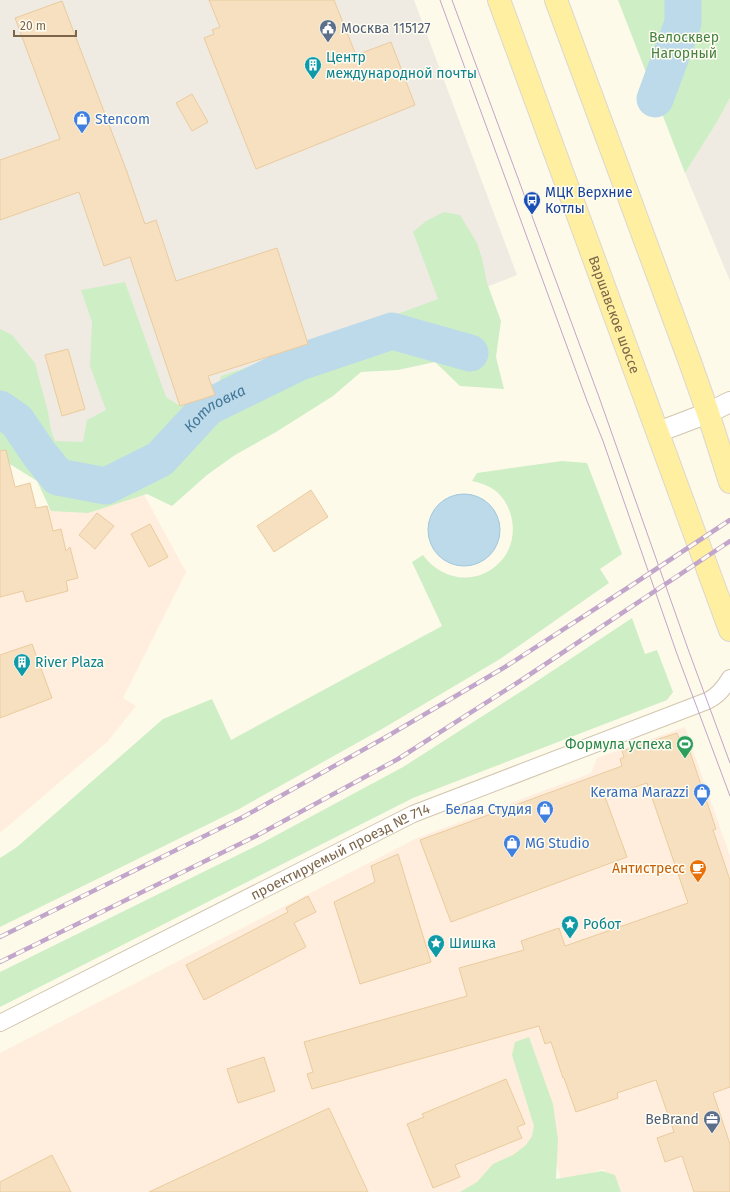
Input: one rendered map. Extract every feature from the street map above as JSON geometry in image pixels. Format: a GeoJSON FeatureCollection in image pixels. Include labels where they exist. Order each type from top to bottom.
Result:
{"type":"FeatureCollection","features":[{"type":"Feature","properties":{"kind":"main road","name":"Варшавское шоссе"},"geometry":{"type":"LineString","coordinates":[[499,0],[730,630]]}},
{"type":"Feature","properties":{"kind":"main road"},"geometry":{"type":"LineString","coordinates":[[556,0],[708,413],[730,482]]}},
{"type":"Feature","properties":{"kind":"street"},"geometry":{"type":"LineString","coordinates":[[658,432],[708,413],[730,402]]}},
{"type":"Feature","properties":{"kind":"street","name":"проектируемый проезд № 714"},"geometry":{"type":"LineString","coordinates":[[0,1023],[413,814],[722,699],[719,693],[730,678]]}},
{"type":"Feature","properties":{"kind":"shaded area"},"geometry":{"type":"Polygon","coordinates":[[[0,0],[414,0],[517,275],[65,456],[0,386],[0,0]]]}},
{"type":"Feature","properties":{"kind":"shaded area"},"geometry":{"type":"Polygon","coordinates":[[[730,98],[730,281],[685,173],[717,122],[730,98]]]}},
{"type":"Feature","properties":{"kind":"shaded area"},"geometry":{"type":"Polygon","coordinates":[[[0,473],[3,477],[12,475],[15,487],[30,483],[37,508],[142,491],[186,572],[123,698],[136,706],[108,741],[0,833],[0,473]]]}},
{"type":"Feature","properties":{"kind":"shaded area"},"geometry":{"type":"Polygon","coordinates":[[[685,727],[730,856],[730,1192],[612,1192],[604,1169],[562,1182],[553,1154],[471,1192],[0,1192],[0,1053],[417,838],[591,773],[597,758],[685,727]]]}},
{"type":"Feature","properties":{"kind":"green space","name":"Велосквер Нагорный"},"geometry":{"type":"Polygon","coordinates":[[[618,0],[730,0],[730,98],[717,122],[685,173],[618,0]]]}},
{"type":"Feature","properties":{"kind":"green space"},"geometry":{"type":"Polygon","coordinates":[[[444,212],[460,215],[477,243],[482,258],[487,283],[501,321],[496,357],[504,389],[460,386],[435,362],[398,370],[361,372],[333,396],[276,432],[235,455],[207,475],[172,506],[147,494],[88,513],[51,511],[37,481],[0,458],[0,329],[12,335],[35,363],[55,441],[83,442],[87,420],[106,410],[90,366],[92,322],[81,290],[125,282],[166,397],[180,406],[215,395],[221,376],[316,344],[438,299],[413,232],[426,221],[444,212]]]}},
{"type":"Feature","properties":{"kind":"green space"},"geometry":{"type":"Polygon","coordinates":[[[562,461],[587,463],[622,554],[600,569],[609,583],[500,659],[382,729],[239,809],[0,927],[0,858],[17,847],[163,719],[212,699],[231,740],[442,626],[412,562],[423,555],[431,564],[440,570],[450,575],[460,577],[481,575],[491,570],[506,554],[510,545],[513,526],[508,507],[497,492],[485,485],[472,481],[477,473],[562,461]]]}},
{"type":"Feature","properties":{"kind":"green space"},"geometry":{"type":"Polygon","coordinates":[[[632,618],[645,654],[657,650],[673,692],[667,700],[413,798],[0,1007],[0,972],[260,844],[403,767],[632,618]]]}},
{"type":"Feature","properties":{"kind":"green space"},"geometry":{"type":"Polygon","coordinates":[[[529,1037],[553,1104],[558,1140],[556,1179],[602,1171],[615,1175],[621,1192],[460,1192],[477,1182],[493,1164],[513,1155],[526,1145],[532,1136],[534,1126],[512,1055],[515,1042],[529,1037]]]}},
{"type":"Feature","properties":{"kind":"water"},"geometry":{"type":"Polygon","coordinates":[[[464,494],[484,500],[494,510],[500,530],[494,550],[484,560],[464,566],[444,560],[434,550],[428,530],[434,510],[444,500],[464,494]]]}},
{"type":"Feature","properties":{"kind":"building","name":"Центр международной почты"},"geometry":{"type":"Polygon","coordinates":[[[209,0],[334,0],[356,55],[391,42],[415,105],[256,169],[204,38],[214,34],[212,30],[220,27],[209,0]]]}},
{"type":"Feature","properties":{"kind":"building"},"geometry":{"type":"Polygon","coordinates":[[[62,1],[127,172],[145,224],[156,220],[176,281],[277,248],[308,344],[208,376],[215,395],[180,406],[130,257],[104,266],[79,192],[0,220],[0,160],[60,139],[15,18],[62,1]]]}},
{"type":"Feature","properties":{"kind":"building"},"geometry":{"type":"Polygon","coordinates":[[[192,94],[208,122],[192,131],[176,103],[192,94]]]}},
{"type":"Feature","properties":{"kind":"building"},"geometry":{"type":"Polygon","coordinates":[[[68,349],[85,409],[62,416],[45,355],[68,349]]]}},
{"type":"Feature","properties":{"kind":"building"},"geometry":{"type":"Polygon","coordinates":[[[6,450],[15,487],[30,483],[36,508],[47,506],[53,531],[61,529],[66,551],[70,547],[78,578],[66,581],[68,591],[26,602],[23,591],[0,597],[0,451],[6,450]]]}},
{"type":"Feature","properties":{"kind":"building"},"geometry":{"type":"Polygon","coordinates":[[[311,490],[328,517],[274,552],[257,526],[311,490]]]}},
{"type":"Feature","properties":{"kind":"building"},"geometry":{"type":"Polygon","coordinates":[[[97,513],[114,526],[95,549],[79,535],[97,513]]]}},
{"type":"Feature","properties":{"kind":"building"},"geometry":{"type":"Polygon","coordinates":[[[150,524],[168,557],[149,567],[131,534],[150,524]]]}},
{"type":"Feature","properties":{"kind":"building","name":"River Plaza"},"geometry":{"type":"Polygon","coordinates":[[[32,644],[52,698],[0,718],[0,655],[32,644]]]}},
{"type":"Feature","properties":{"kind":"building"},"geometry":{"type":"Polygon","coordinates":[[[677,733],[684,754],[690,752],[716,829],[713,830],[730,880],[730,1087],[713,1093],[730,1144],[730,1192],[694,1192],[682,1156],[665,1162],[657,1138],[674,1132],[656,1080],[617,1093],[618,1098],[576,1112],[551,1042],[545,1044],[539,1026],[312,1089],[307,1074],[313,1072],[304,1042],[467,996],[459,968],[524,950],[521,941],[559,928],[565,946],[688,903],[647,783],[605,797],[627,857],[451,922],[420,840],[622,766],[620,759],[624,757],[622,751],[677,733]]]}},
{"type":"Feature","properties":{"kind":"building"},"geometry":{"type":"Polygon","coordinates":[[[398,854],[431,962],[360,984],[334,902],[375,882],[371,866],[398,854]]]}},
{"type":"Feature","properties":{"kind":"building"},"geometry":{"type":"Polygon","coordinates":[[[308,896],[316,912],[294,923],[306,947],[204,1000],[186,965],[288,912],[286,908],[308,896]]]}},
{"type":"Feature","properties":{"kind":"building"},"geometry":{"type":"Polygon","coordinates":[[[264,1057],[275,1091],[238,1103],[227,1069],[264,1057]]]}},
{"type":"Feature","properties":{"kind":"building"},"geometry":{"type":"Polygon","coordinates":[[[506,1079],[525,1124],[517,1127],[522,1138],[455,1165],[460,1177],[433,1188],[407,1124],[424,1117],[422,1114],[506,1079]]]}},
{"type":"Feature","properties":{"kind":"building"},"geometry":{"type":"Polygon","coordinates":[[[329,1108],[368,1192],[149,1192],[329,1108]]]}},
{"type":"Feature","properties":{"kind":"building"},"geometry":{"type":"Polygon","coordinates":[[[52,1155],[71,1192],[0,1192],[0,1182],[52,1155]]]}},
{"type":"Feature","properties":{"kind":"waterway","name":"Котловка"},"geometry":{"type":"LineString","coordinates":[[655,99],[683,23],[683,0]]}},
{"type":"Feature","properties":{"kind":"waterway","name":"Котловка"},"geometry":{"type":"LineString","coordinates":[[0,409],[17,421],[40,455],[58,477],[106,486],[160,459],[208,407],[300,362],[392,331],[470,353]]}},
{"type":"Feature","properties":{"kind":"tram line"},"geometry":{"type":"LineString","coordinates":[[440,0],[603,441],[677,654],[730,796]]}},
{"type":"Feature","properties":{"kind":"tram line"},"geometry":{"type":"LineString","coordinates":[[452,0],[599,397],[730,763]]}},
{"type":"Feature","properties":{"kind":"railway"},"geometry":{"type":"LineString","coordinates":[[0,937],[243,817],[386,737],[505,667],[730,520]]}},
{"type":"Feature","properties":{"kind":"railway"},"geometry":{"type":"LineString","coordinates":[[0,962],[256,836],[398,759],[520,681],[730,541]]}},
{"type":"Feature","properties":{"kind":"place","name":"Москва 115127"},"geometry":{"type":"Point","coordinates":[328,43]}},
{"type":"Feature","properties":{"kind":"place","name":"Центр международной почты"},"geometry":{"type":"Point","coordinates":[313,80]}},
{"type":"Feature","properties":{"kind":"place","name":"Stencom"},"geometry":{"type":"Point","coordinates":[82,134]}},
{"type":"Feature","properties":{"kind":"place","name":"МЦК Верхние Котлы"},"geometry":{"type":"Point","coordinates":[532,215]}},
{"type":"Feature","properties":{"kind":"place","name":"River Plaza"},"geometry":{"type":"Point","coordinates":[22,677]}},
{"type":"Feature","properties":{"kind":"place","name":"Формула успеха"},"geometry":{"type":"Point","coordinates":[685,759]}},
{"type":"Feature","properties":{"kind":"place","name":"Kerama Marazzi"},"geometry":{"type":"Point","coordinates":[702,807]}},
{"type":"Feature","properties":{"kind":"place","name":"Белая Студия"},"geometry":{"type":"Point","coordinates":[545,824]}},
{"type":"Feature","properties":{"kind":"place","name":"MG Studio"},"geometry":{"type":"Point","coordinates":[512,858]}},
{"type":"Feature","properties":{"kind":"place","name":"Антистресс"},"geometry":{"type":"Point","coordinates":[698,883]}},
{"type":"Feature","properties":{"kind":"place","name":"Робот"},"geometry":{"type":"Point","coordinates":[570,939]}},
{"type":"Feature","properties":{"kind":"place","name":"Шишка"},"geometry":{"type":"Point","coordinates":[436,958]}},
{"type":"Feature","properties":{"kind":"place","name":"BeBrand"},"geometry":{"type":"Point","coordinates":[712,1134]}}]}
